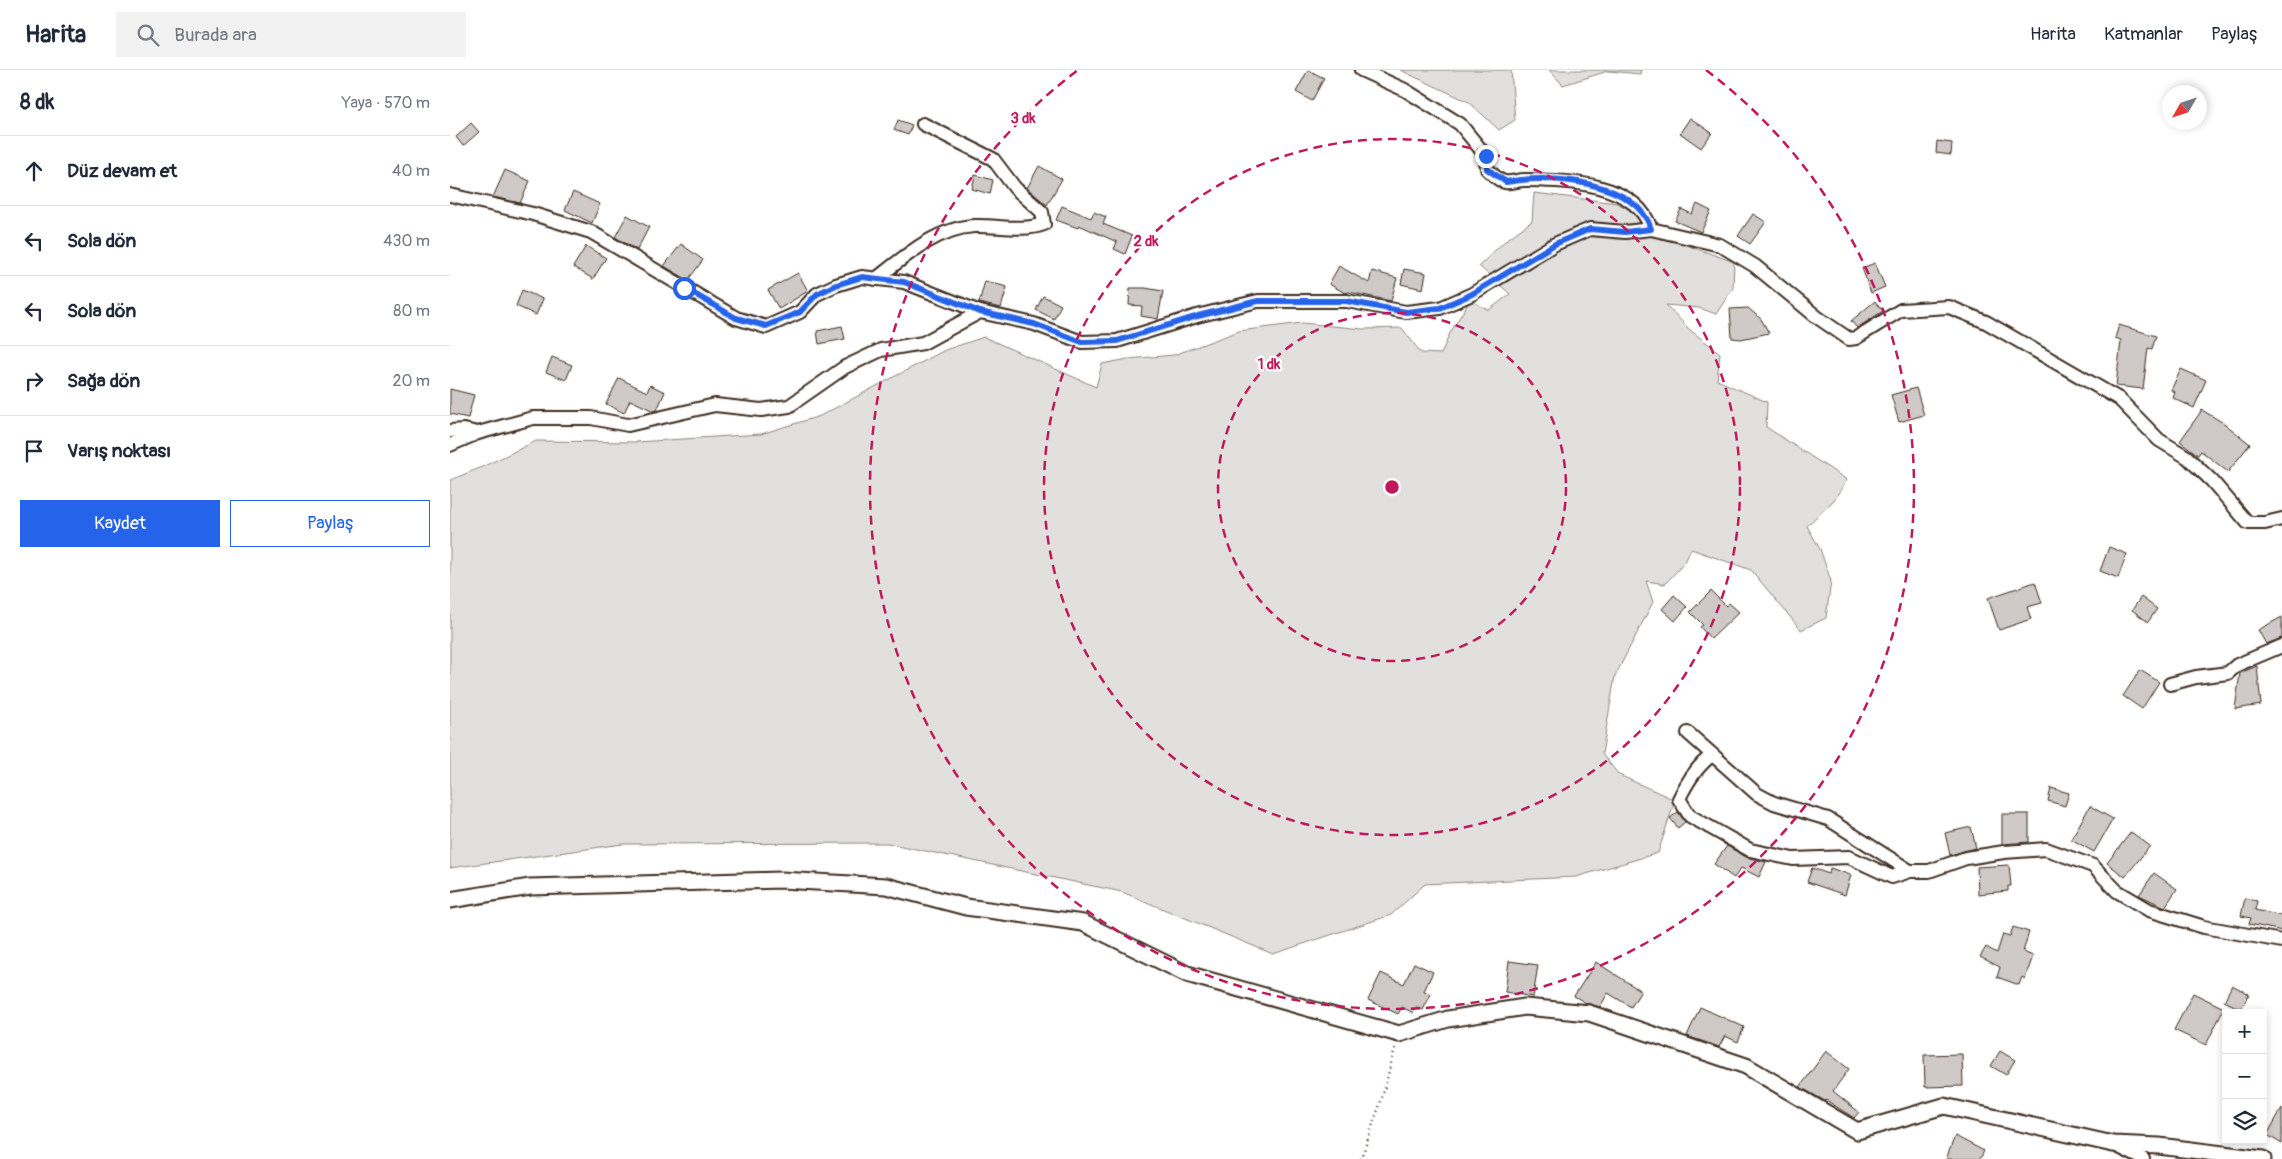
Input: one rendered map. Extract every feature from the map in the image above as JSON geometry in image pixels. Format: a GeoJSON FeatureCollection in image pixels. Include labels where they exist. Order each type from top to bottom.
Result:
{"type":"FeatureCollection","features":[{"type":"Feature","properties":{"kind":"street"},"geometry":{"type":"LineString","coordinates":[[1361,70],[1405,90],[1460,124],[1486,156],[1487,169],[1498,179],[1506,182],[1516,180],[1575,181],[1612,191],[1635,205],[1647,216],[1651,229]]}},
{"type":"Feature","properties":{"kind":"street"},"geometry":{"type":"LineString","coordinates":[[876,279],[930,239],[972,226],[1015,228],[1044,224],[1042,212],[1015,188],[993,159],[923,124]]}},
{"type":"Feature","properties":{"kind":"street"},"geometry":{"type":"LineString","coordinates":[[450,195],[469,197],[591,232],[736,318],[766,326],[800,312],[817,294],[836,285],[862,277],[904,282],[980,312],[1034,324],[1082,342],[1117,341],[1198,316],[1258,301],[1346,301],[1406,312],[1440,308],[1472,294],[1520,263],[1555,244],[1590,229],[1625,232],[1651,229],[1720,245],[1755,266],[1817,318],[1849,339],[1856,338],[1901,310],[1949,307],[1986,322],[2119,398],[2158,440],[2187,457],[2212,481],[2248,523],[2282,520]]}},
{"type":"Feature","properties":{"kind":"street"},"geometry":{"type":"LineString","coordinates":[[450,445],[478,434],[533,418],[591,418],[628,425],[715,405],[761,410],[789,406],[846,367],[880,350],[923,343],[980,312]]}},
{"type":"Feature","properties":{"kind":"street"},"geometry":{"type":"LineString","coordinates":[[450,431],[464,430],[478,434]]}},
{"type":"Feature","properties":{"kind":"street"},"geometry":{"type":"LineString","coordinates":[[2170,684],[2196,677],[2228,673],[2237,665],[2282,646]]}},
{"type":"Feature","properties":{"kind":"street"},"geometry":{"type":"LineString","coordinates":[[1688,733],[1758,794],[1774,803],[1828,819],[1910,871]]}},
{"type":"Feature","properties":{"kind":"street"},"geometry":{"type":"LineString","coordinates":[[1712,755],[1702,762],[1684,787],[1680,799],[1690,816],[1750,850],[1793,859],[1849,857],[1892,877],[1910,871],[1929,872],[1966,858],[2004,852],[2046,849],[2093,866],[2117,891],[2149,910],[2204,927],[2282,941]]}},
{"type":"Feature","properties":{"kind":"street"},"geometry":{"type":"LineString","coordinates":[[450,900],[530,887],[781,880],[886,886],[966,907],[1083,924],[1187,974],[1399,1034],[1448,1020],[1525,1007],[1589,1013],[1746,1066],[1857,1130],[1944,1106],[2113,1144],[2160,1146],[2263,1159]]}},
{"type":"Feature","properties":{"kind":"street"},"geometry":{"type":"LineString","coordinates":[[2113,1144],[2143,1159]]}},
{"type":"Feature","properties":{"kind":"path"},"geometry":{"type":"LineString","coordinates":[[1361,1159],[1382,1098],[1399,1034]]}},
{"type":"Feature","properties":{"kind":"shaded area"},"geometry":{"type":"Polygon","coordinates":[[[1400,70],[1511,70],[1515,120],[1499,130],[1469,102],[1400,70]]]}},
{"type":"Feature","properties":{"kind":"shaded area"},"geometry":{"type":"Polygon","coordinates":[[[1549,70],[1641,70],[1640,74],[1608,71],[1563,85],[1549,70]]]}},
{"type":"Feature","properties":{"kind":"shaded area"},"geometry":{"type":"Polygon","coordinates":[[[1534,193],[1617,203],[1641,216],[1642,235],[1661,236],[1734,262],[1733,288],[1716,314],[1699,308],[1666,305],[1690,330],[1720,353],[1717,380],[1767,402],[1766,427],[1847,480],[1834,500],[1807,526],[1820,549],[1831,581],[1826,618],[1801,630],[1751,570],[1691,549],[1685,562],[1665,584],[1646,581],[1653,602],[1615,676],[1602,754],[1619,775],[1675,800],[1658,853],[1576,877],[1425,884],[1391,915],[1273,954],[1122,892],[887,843],[623,844],[450,868],[450,480],[536,441],[636,442],[761,434],[820,416],[945,350],[984,337],[1096,387],[1102,364],[1128,359],[1174,355],[1239,331],[1302,323],[1363,329],[1402,328],[1421,353],[1441,354],[1450,333],[1470,300],[1489,310],[1510,294],[1479,266],[1506,240],[1532,221],[1534,193]]]}},
{"type":"Feature","properties":{"kind":"building"},"geometry":{"type":"Polygon","coordinates":[[[1308,70],[1324,78],[1312,101],[1296,92],[1308,70]]]}},
{"type":"Feature","properties":{"kind":"building"},"geometry":{"type":"Polygon","coordinates":[[[1690,118],[1712,133],[1701,148],[1680,133],[1690,118]]]}},
{"type":"Feature","properties":{"kind":"building"},"geometry":{"type":"Polygon","coordinates":[[[898,120],[912,125],[908,135],[894,130],[898,120]]]}},
{"type":"Feature","properties":{"kind":"building"},"geometry":{"type":"Polygon","coordinates":[[[471,123],[479,132],[463,146],[456,137],[471,123]]]}},
{"type":"Feature","properties":{"kind":"building"},"geometry":{"type":"Polygon","coordinates":[[[1937,141],[1952,143],[1951,155],[1936,153],[1937,141]]]}},
{"type":"Feature","properties":{"kind":"building"},"geometry":{"type":"Polygon","coordinates":[[[1039,166],[1062,179],[1047,205],[1027,188],[1039,166]]]}},
{"type":"Feature","properties":{"kind":"building"},"geometry":{"type":"Polygon","coordinates":[[[505,170],[530,181],[520,203],[493,197],[505,170]]]}},
{"type":"Feature","properties":{"kind":"building"},"geometry":{"type":"Polygon","coordinates":[[[975,175],[993,180],[990,194],[972,189],[975,175]]]}},
{"type":"Feature","properties":{"kind":"building"},"geometry":{"type":"Polygon","coordinates":[[[573,192],[600,204],[592,223],[565,210],[573,192]]]}},
{"type":"Feature","properties":{"kind":"building"},"geometry":{"type":"Polygon","coordinates":[[[1697,204],[1711,211],[1701,232],[1675,221],[1681,209],[1692,214],[1697,204]]]}},
{"type":"Feature","properties":{"kind":"building"},"geometry":{"type":"Polygon","coordinates":[[[1062,206],[1091,218],[1094,212],[1106,217],[1103,224],[1132,236],[1125,254],[1114,249],[1117,242],[1079,225],[1078,228],[1056,220],[1062,206]]]}},
{"type":"Feature","properties":{"kind":"building"},"geometry":{"type":"Polygon","coordinates":[[[1753,214],[1766,222],[1750,244],[1738,236],[1753,214]]]}},
{"type":"Feature","properties":{"kind":"building"},"geometry":{"type":"Polygon","coordinates":[[[627,215],[649,227],[637,250],[615,237],[627,215]]]}},
{"type":"Feature","properties":{"kind":"building"},"geometry":{"type":"Polygon","coordinates":[[[681,244],[703,260],[688,280],[664,266],[681,244]]]}},
{"type":"Feature","properties":{"kind":"building"},"geometry":{"type":"Polygon","coordinates":[[[586,246],[606,258],[593,279],[573,267],[586,246]]]}},
{"type":"Feature","properties":{"kind":"building"},"geometry":{"type":"Polygon","coordinates":[[[1875,263],[1885,287],[1871,293],[1862,268],[1875,263]]]}},
{"type":"Feature","properties":{"kind":"building"},"geometry":{"type":"Polygon","coordinates":[[[1339,266],[1369,283],[1372,271],[1397,278],[1391,301],[1349,292],[1345,293],[1329,284],[1339,266]]]}},
{"type":"Feature","properties":{"kind":"building"},"geometry":{"type":"Polygon","coordinates":[[[1404,269],[1426,273],[1423,289],[1401,284],[1404,269]]]}},
{"type":"Feature","properties":{"kind":"building"},"geometry":{"type":"Polygon","coordinates":[[[798,273],[808,291],[779,309],[768,290],[798,273]]]}},
{"type":"Feature","properties":{"kind":"building"},"geometry":{"type":"Polygon","coordinates":[[[985,281],[1007,287],[1001,308],[979,303],[985,281]]]}},
{"type":"Feature","properties":{"kind":"building"},"geometry":{"type":"Polygon","coordinates":[[[1130,288],[1163,291],[1158,319],[1141,316],[1142,306],[1129,305],[1130,288]]]}},
{"type":"Feature","properties":{"kind":"building"},"geometry":{"type":"Polygon","coordinates":[[[522,290],[543,299],[536,315],[516,306],[522,290]]]}},
{"type":"Feature","properties":{"kind":"building"},"geometry":{"type":"Polygon","coordinates":[[[1043,296],[1061,305],[1054,319],[1036,310],[1043,296]]]}},
{"type":"Feature","properties":{"kind":"building"},"geometry":{"type":"Polygon","coordinates":[[[1875,301],[1883,311],[1857,328],[1851,321],[1875,301]]]}},
{"type":"Feature","properties":{"kind":"building"},"geometry":{"type":"Polygon","coordinates":[[[1748,308],[1761,319],[1769,333],[1741,339],[1732,338],[1730,309],[1748,308]]]}},
{"type":"Feature","properties":{"kind":"building"},"geometry":{"type":"Polygon","coordinates":[[[2119,325],[2156,336],[2152,349],[2148,348],[2143,389],[2116,386],[2121,340],[2115,338],[2119,325]]]}},
{"type":"Feature","properties":{"kind":"building"},"geometry":{"type":"Polygon","coordinates":[[[842,326],[845,339],[819,344],[817,331],[842,326]]]}},
{"type":"Feature","properties":{"kind":"building"},"geometry":{"type":"Polygon","coordinates":[[[552,357],[572,365],[566,380],[546,372],[552,357]]]}},
{"type":"Feature","properties":{"kind":"building"},"geometry":{"type":"Polygon","coordinates":[[[2181,369],[2206,380],[2194,408],[2173,398],[2175,392],[2171,390],[2181,369]]]}},
{"type":"Feature","properties":{"kind":"building"},"geometry":{"type":"Polygon","coordinates":[[[619,378],[647,392],[650,385],[665,392],[657,410],[654,411],[630,400],[624,413],[606,404],[619,378]]]}},
{"type":"Feature","properties":{"kind":"building"},"geometry":{"type":"Polygon","coordinates":[[[1916,388],[1924,415],[1899,422],[1891,395],[1916,388]]]}},
{"type":"Feature","properties":{"kind":"building"},"geometry":{"type":"Polygon","coordinates":[[[450,389],[474,395],[468,418],[450,414],[450,389]]]}},
{"type":"Feature","properties":{"kind":"building"},"geometry":{"type":"Polygon","coordinates":[[[2202,410],[2225,424],[2250,444],[2228,472],[2201,451],[2198,455],[2180,441],[2202,410]]]}},
{"type":"Feature","properties":{"kind":"building"},"geometry":{"type":"Polygon","coordinates":[[[2109,547],[2127,554],[2118,578],[2100,571],[2109,547]]]}},
{"type":"Feature","properties":{"kind":"building"},"geometry":{"type":"Polygon","coordinates":[[[2035,582],[2042,603],[2027,607],[2031,619],[1999,630],[1988,598],[2035,582]]]}},
{"type":"Feature","properties":{"kind":"building"},"geometry":{"type":"Polygon","coordinates":[[[1711,591],[1726,606],[1729,603],[1739,612],[1711,639],[1700,627],[1703,625],[1690,612],[1711,591]]]}},
{"type":"Feature","properties":{"kind":"building"},"geometry":{"type":"Polygon","coordinates":[[[1674,595],[1687,607],[1675,621],[1662,609],[1674,595]]]}},
{"type":"Feature","properties":{"kind":"building"},"geometry":{"type":"Polygon","coordinates":[[[2141,597],[2157,609],[2148,622],[2132,610],[2141,597]]]}},
{"type":"Feature","properties":{"kind":"building"},"geometry":{"type":"Polygon","coordinates":[[[2282,617],[2282,638],[2266,644],[2258,630],[2282,617]]]}},
{"type":"Feature","properties":{"kind":"building"},"geometry":{"type":"Polygon","coordinates":[[[2257,666],[2261,705],[2235,709],[2240,673],[2257,666]]]}},
{"type":"Feature","properties":{"kind":"building"},"geometry":{"type":"Polygon","coordinates":[[[2140,670],[2159,682],[2142,709],[2123,696],[2140,670]]]}},
{"type":"Feature","properties":{"kind":"building"},"geometry":{"type":"Polygon","coordinates":[[[2051,788],[2069,793],[2065,806],[2048,801],[2051,788]]]}},
{"type":"Feature","properties":{"kind":"building"},"geometry":{"type":"Polygon","coordinates":[[[2090,806],[2113,819],[2094,852],[2071,839],[2090,806]]]}},
{"type":"Feature","properties":{"kind":"building"},"geometry":{"type":"Polygon","coordinates":[[[1678,812],[1685,822],[1678,828],[1670,818],[1678,812]]]}},
{"type":"Feature","properties":{"kind":"building"},"geometry":{"type":"Polygon","coordinates":[[[2002,814],[2029,814],[2029,842],[2002,844],[2002,814]]]}},
{"type":"Feature","properties":{"kind":"building"},"geometry":{"type":"Polygon","coordinates":[[[1971,827],[1976,848],[1950,855],[1945,833],[1971,827]]]}},
{"type":"Feature","properties":{"kind":"building"},"geometry":{"type":"Polygon","coordinates":[[[2131,832],[2150,846],[2125,877],[2107,863],[2131,832]]]}},
{"type":"Feature","properties":{"kind":"building"},"geometry":{"type":"Polygon","coordinates":[[[1727,846],[1746,857],[1766,862],[1759,877],[1741,868],[1734,878],[1714,864],[1727,846]]]}},
{"type":"Feature","properties":{"kind":"building"},"geometry":{"type":"Polygon","coordinates":[[[2009,865],[2011,886],[2008,886],[2008,891],[1978,894],[1977,867],[2009,865]]]}},
{"type":"Feature","properties":{"kind":"building"},"geometry":{"type":"Polygon","coordinates":[[[1812,868],[1829,874],[1830,868],[1851,875],[1845,895],[1807,882],[1812,868]]]}},
{"type":"Feature","properties":{"kind":"building"},"geometry":{"type":"Polygon","coordinates":[[[2154,873],[2177,889],[2165,907],[2139,895],[2154,873]]]}},
{"type":"Feature","properties":{"kind":"building"},"geometry":{"type":"Polygon","coordinates":[[[2245,898],[2257,901],[2255,910],[2282,916],[2282,931],[2249,924],[2251,918],[2241,916],[2245,898]]]}},
{"type":"Feature","properties":{"kind":"building"},"geometry":{"type":"Polygon","coordinates":[[[2013,927],[2029,932],[2023,952],[2033,956],[2025,979],[2022,977],[2019,985],[1997,977],[2000,967],[1980,957],[1986,947],[1997,953],[2003,934],[2010,936],[2013,927]]]}},
{"type":"Feature","properties":{"kind":"building"},"geometry":{"type":"Polygon","coordinates":[[[1509,961],[1538,965],[1533,997],[1505,992],[1509,961]]]}},
{"type":"Feature","properties":{"kind":"building"},"geometry":{"type":"Polygon","coordinates":[[[1596,962],[1641,991],[1631,1007],[1608,993],[1600,1007],[1586,1003],[1574,996],[1596,962]]]}},
{"type":"Feature","properties":{"kind":"building"},"geometry":{"type":"Polygon","coordinates":[[[1414,963],[1433,972],[1424,991],[1431,994],[1423,1010],[1416,1007],[1413,1013],[1402,1007],[1398,1014],[1368,1000],[1381,973],[1404,984],[1414,963]]]}},
{"type":"Feature","properties":{"kind":"building"},"geometry":{"type":"Polygon","coordinates":[[[2232,985],[2249,994],[2241,1009],[2224,1001],[2232,985]]]}},
{"type":"Feature","properties":{"kind":"building"},"geometry":{"type":"Polygon","coordinates":[[[2193,993],[2224,1008],[2206,1045],[2174,1030],[2193,993]]]}},
{"type":"Feature","properties":{"kind":"building"},"geometry":{"type":"Polygon","coordinates":[[[1700,1007],[1744,1027],[1738,1042],[1725,1036],[1719,1047],[1687,1036],[1700,1007]]]}},
{"type":"Feature","properties":{"kind":"building"},"geometry":{"type":"Polygon","coordinates":[[[1826,1051],[1849,1069],[1833,1091],[1859,1112],[1854,1118],[1826,1100],[1800,1087],[1826,1051]]]}},
{"type":"Feature","properties":{"kind":"building"},"geometry":{"type":"Polygon","coordinates":[[[2000,1051],[2015,1060],[2006,1075],[1991,1066],[2000,1051]]]}},
{"type":"Feature","properties":{"kind":"building"},"geometry":{"type":"Polygon","coordinates":[[[1962,1054],[1963,1086],[1925,1087],[1924,1055],[1962,1054]]]}},
{"type":"Feature","properties":{"kind":"building"},"geometry":{"type":"Polygon","coordinates":[[[2282,1108],[2282,1144],[2267,1135],[2282,1108]]]}},
{"type":"Feature","properties":{"kind":"building"},"geometry":{"type":"Polygon","coordinates":[[[1955,1136],[1984,1151],[1980,1159],[1946,1159],[1955,1136]]]}},
{"type":"Feature","properties":{"kind":"route"},"geometry":{"type":"LineString","coordinates":[[684,288],[736,318],[766,326],[800,312],[817,294],[836,285],[862,277],[904,282],[980,312],[1034,324],[1082,342],[1117,341],[1198,316],[1258,301],[1346,301],[1406,312],[1440,308],[1472,294],[1520,263],[1555,244],[1590,229],[1625,232],[1651,229],[1647,216],[1635,205],[1612,191],[1575,181],[1516,180],[1506,182],[1498,179],[1487,169],[1486,156]]}}]}
